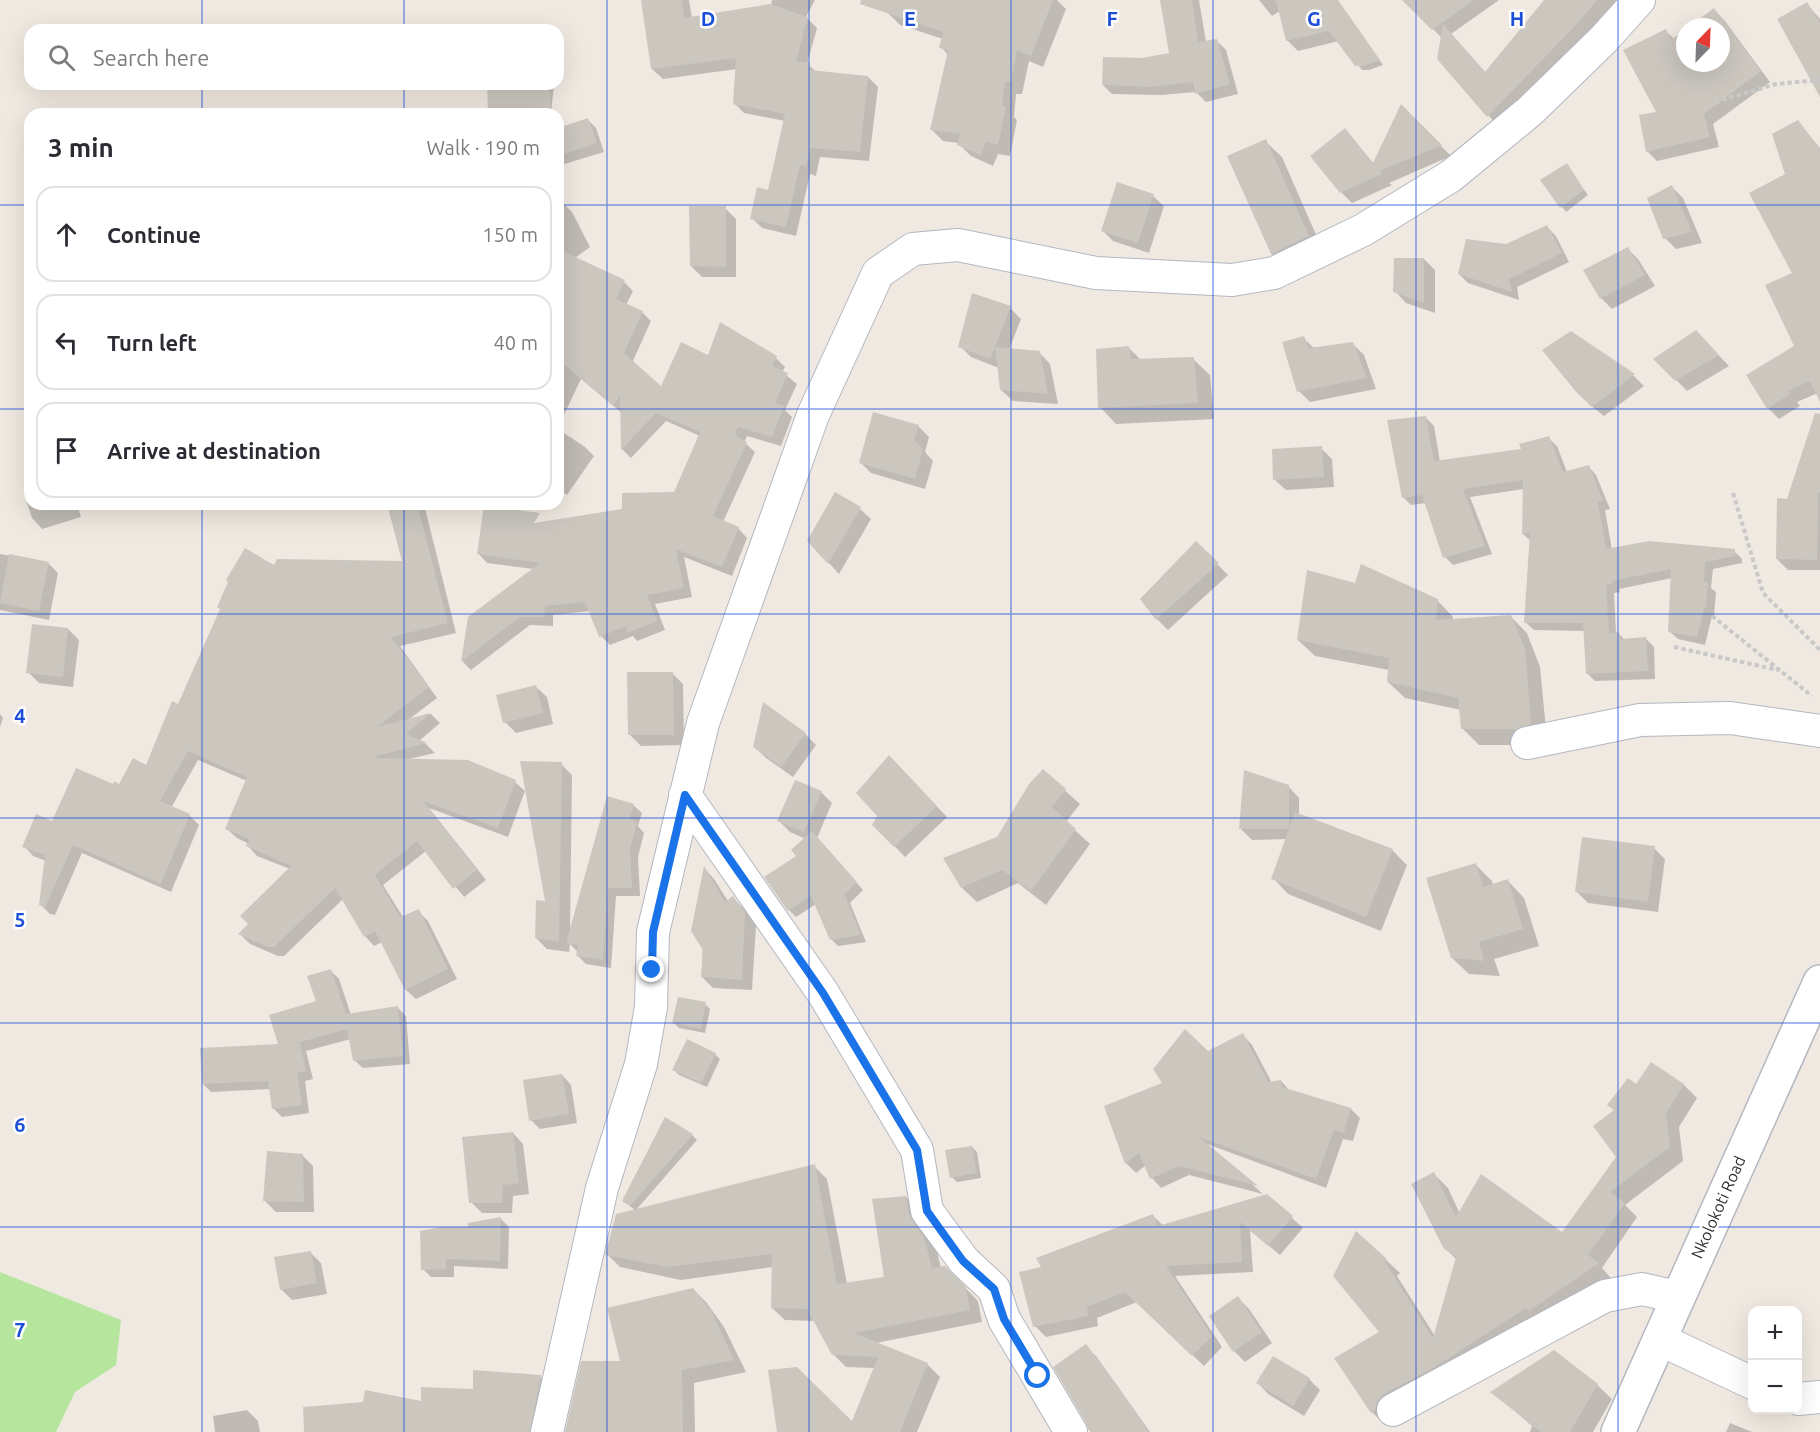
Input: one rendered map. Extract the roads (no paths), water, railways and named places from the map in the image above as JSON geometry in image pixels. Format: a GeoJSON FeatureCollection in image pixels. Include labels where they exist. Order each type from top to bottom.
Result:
{"type":"FeatureCollection","features":[{"type":"Feature","properties":{"kind":"main road","name":"Nkolokoti Road"},"geometry":{"type":"LineString","coordinates":[[1618,1432],[1820,982]]}},
{"type":"Feature","properties":{"kind":"street"},"geometry":{"type":"LineString","coordinates":[[547,1432],[602,1188],[641,1064],[651,1007],[653,932],[703,723],[813,415],[878,273],[913,249],[958,245],[1096,273],[1232,280],[1274,273],[1363,230],[1451,176],[1530,111],[1604,39],[1639,0]]}},
{"type":"Feature","properties":{"kind":"street"},"geometry":{"type":"LineString","coordinates":[[1527,743],[1640,720],[1730,718],[1820,731]]}},
{"type":"Feature","properties":{"kind":"street"},"geometry":{"type":"LineString","coordinates":[[685,795],[823,993],[917,1150],[927,1211],[963,1261],[994,1289],[1004,1319],[1071,1432]]}},
{"type":"Feature","properties":{"kind":"street"},"geometry":{"type":"LineString","coordinates":[[1393,1410],[1605,1296],[1642,1289],[1677,1297]]}},
{"type":"Feature","properties":{"kind":"street"},"geometry":{"type":"LineString","coordinates":[[1659,1339],[1748,1381]]}},
{"type":"Feature","properties":{"kind":"street"},"geometry":{"type":"LineString","coordinates":[[1802,1399],[1820,1397]]}}]}
